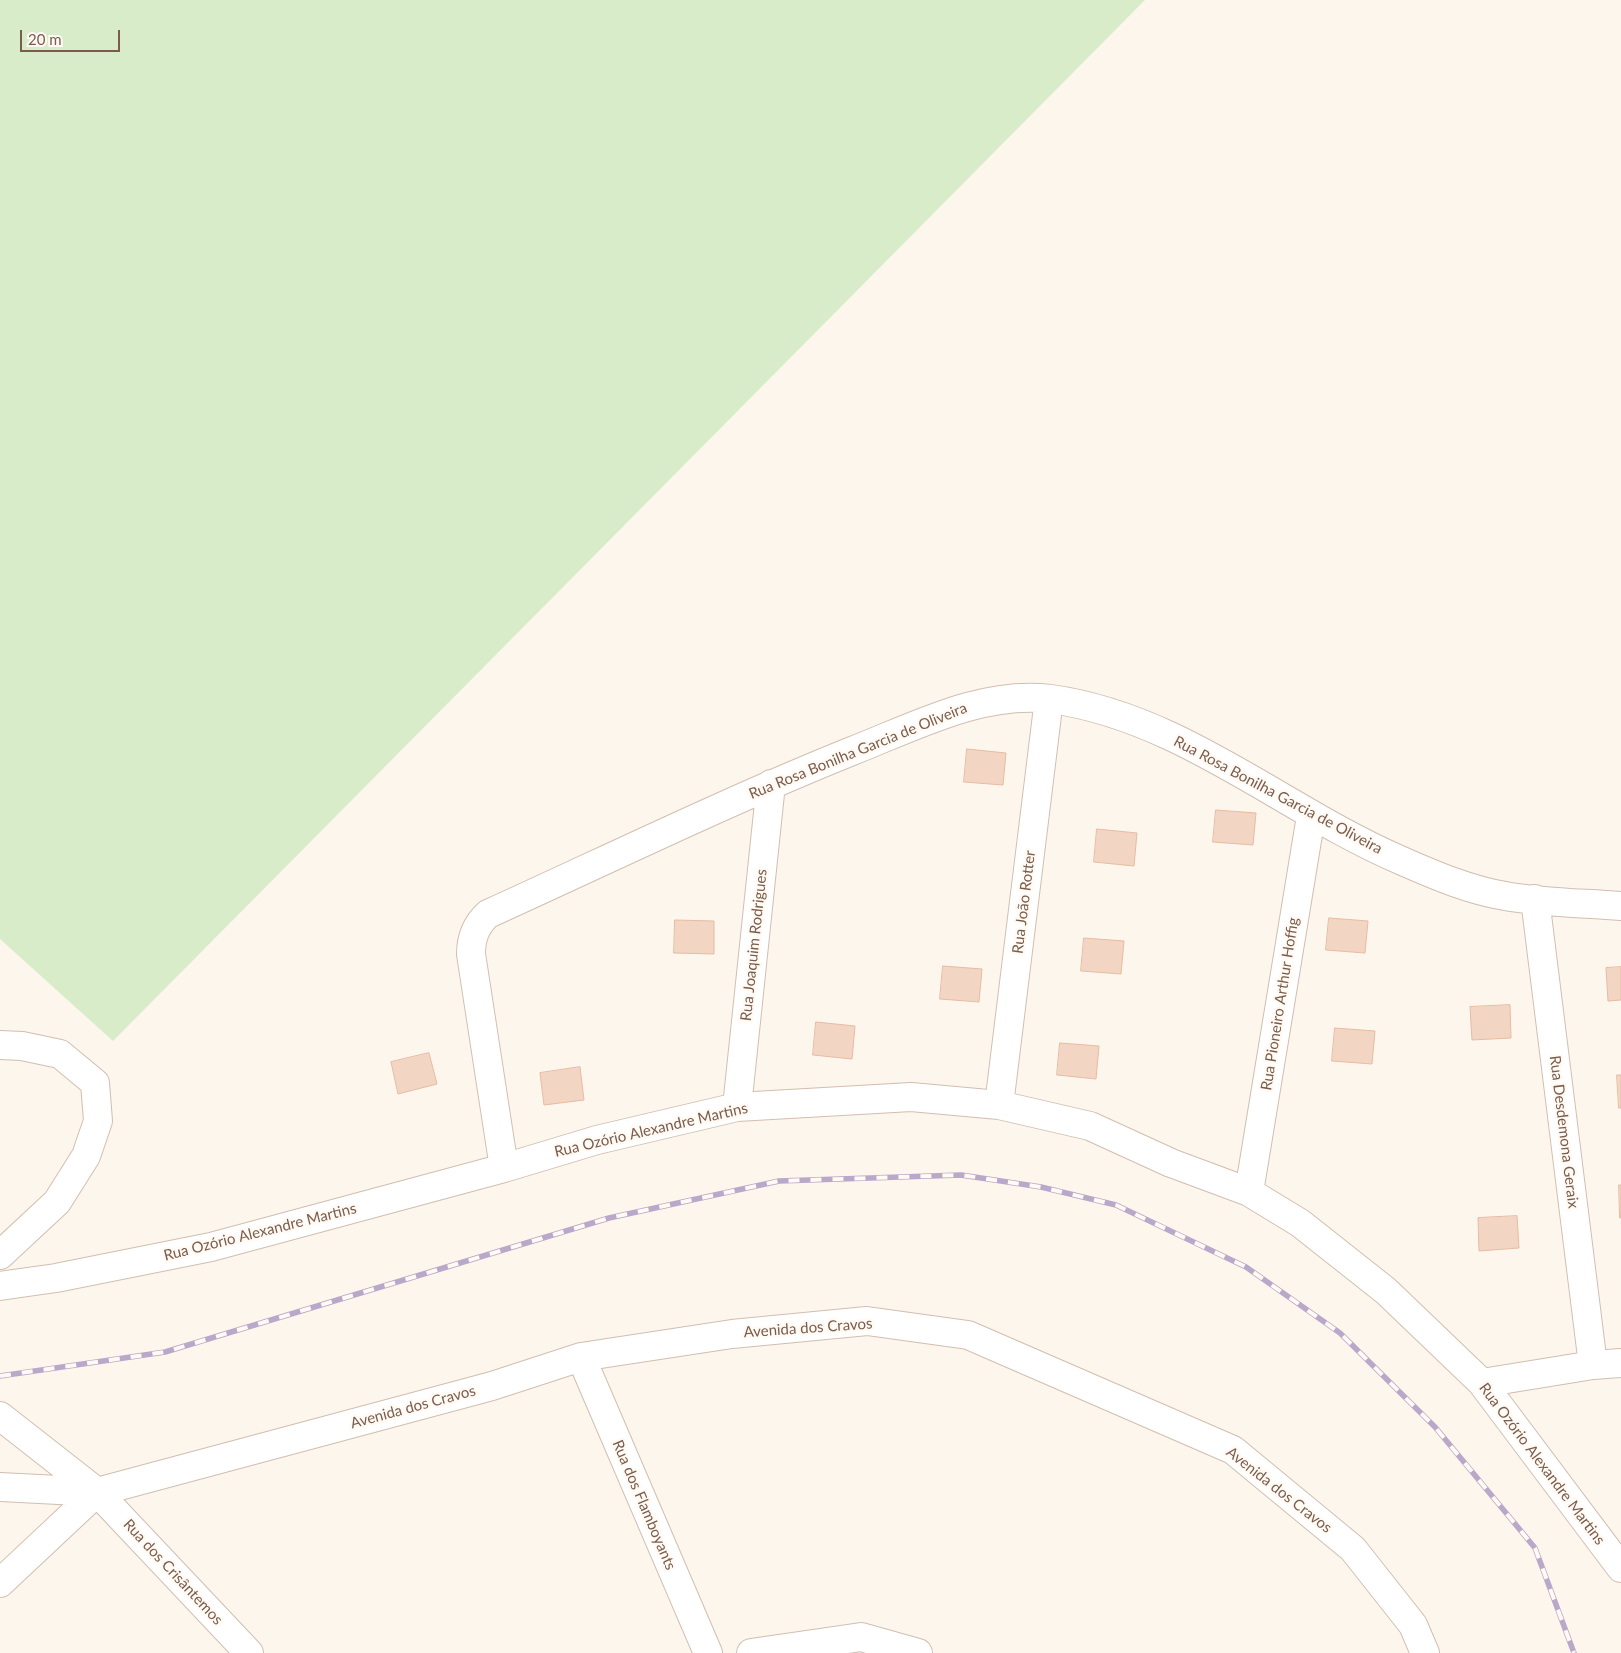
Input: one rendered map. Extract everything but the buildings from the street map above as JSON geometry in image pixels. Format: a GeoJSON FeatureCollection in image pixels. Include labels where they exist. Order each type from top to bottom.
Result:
{"type":"FeatureCollection","features":[{"type":"Feature","properties":{"kind":"street","name":"Rua Rosa Bonilha Garcia de Oliveira"},"geometry":{"type":"LineString","coordinates":[[504,1168],[471,954],[475,930],[480,921],[488,914],[771,784],[964,707],[1007,700],[1049,699],[1106,711],[1185,742],[1311,816],[1399,860],[1450,880],[1504,896],[1621,906]]}},
{"type":"Feature","properties":{"kind":"street","name":"Rua João Rotter"},"geometry":{"type":"LineString","coordinates":[[1000,1104],[1049,699]]}},
{"type":"Feature","properties":{"kind":"street","name":"Rua Joaquim Rodrigues"},"geometry":{"type":"LineString","coordinates":[[737,1107],[771,784]]}},
{"type":"Feature","properties":{"kind":"street","name":"Rua Pioneiro Arthur Hoffig"},"geometry":{"type":"LineString","coordinates":[[1249,1192],[1311,816]]}},
{"type":"Feature","properties":{"kind":"street","name":"Rua Desdemona Geraix"},"geometry":{"type":"LineString","coordinates":[[1535,899],[1593,1365]]}},
{"type":"Feature","properties":{"kind":"street"},"geometry":{"type":"LineString","coordinates":[[0,1045],[22,1046],[60,1054],[94,1083],[98,1121],[86,1156],[57,1202],[0,1255]]}},
{"type":"Feature","properties":{"kind":"street","name":"Rua Ozório Alexandre Martins"},"geometry":{"type":"LineString","coordinates":[[0,1286],[56,1278],[211,1247],[504,1168],[597,1140],[737,1107],[911,1097],[1000,1104],[1090,1126],[1172,1163],[1249,1192],[1300,1223],[1386,1291],[1482,1383],[1621,1568]]}},
{"type":"Feature","properties":{"kind":"street","name":"Avenida dos Cravos"},"geometry":{"type":"LineString","coordinates":[[97,1492],[492,1386],[581,1357],[732,1334],[867,1321],[968,1335],[1233,1450],[1353,1550],[1413,1625],[1425,1653]]}},
{"type":"Feature","properties":{"kind":"street","name":"Rua dos Flamboyants"},"geometry":{"type":"LineString","coordinates":[[581,1357],[708,1653]]}},
{"type":"Feature","properties":{"kind":"street"},"geometry":{"type":"LineString","coordinates":[[1482,1383],[1621,1362]]}},
{"type":"Feature","properties":{"kind":"street","name":"Rua dos Crisântemos"},"geometry":{"type":"LineString","coordinates":[[0,1416],[97,1492],[249,1653]]}},
{"type":"Feature","properties":{"kind":"street"},"geometry":{"type":"LineString","coordinates":[[0,1487],[97,1492]]}},
{"type":"Feature","properties":{"kind":"street"},"geometry":{"type":"LineString","coordinates":[[0,1582],[97,1492]]}},
{"type":"Feature","properties":{"kind":"street"},"geometry":{"type":"LineString","coordinates":[[751,1653],[861,1638],[918,1653]]}},
{"type":"Feature","properties":{"kind":"green space"},"geometry":{"type":"Polygon","coordinates":[[[0,0],[1145,0],[113,1041],[0,939],[0,0]]]}},
{"type":"Feature","properties":{"kind":"railway"},"geometry":{"type":"LineString","coordinates":[[0,1376],[165,1352],[609,1218],[779,1181],[961,1175],[1041,1187],[1116,1205],[1246,1267],[1340,1333],[1435,1427],[1535,1548],[1574,1653]]}}]}
